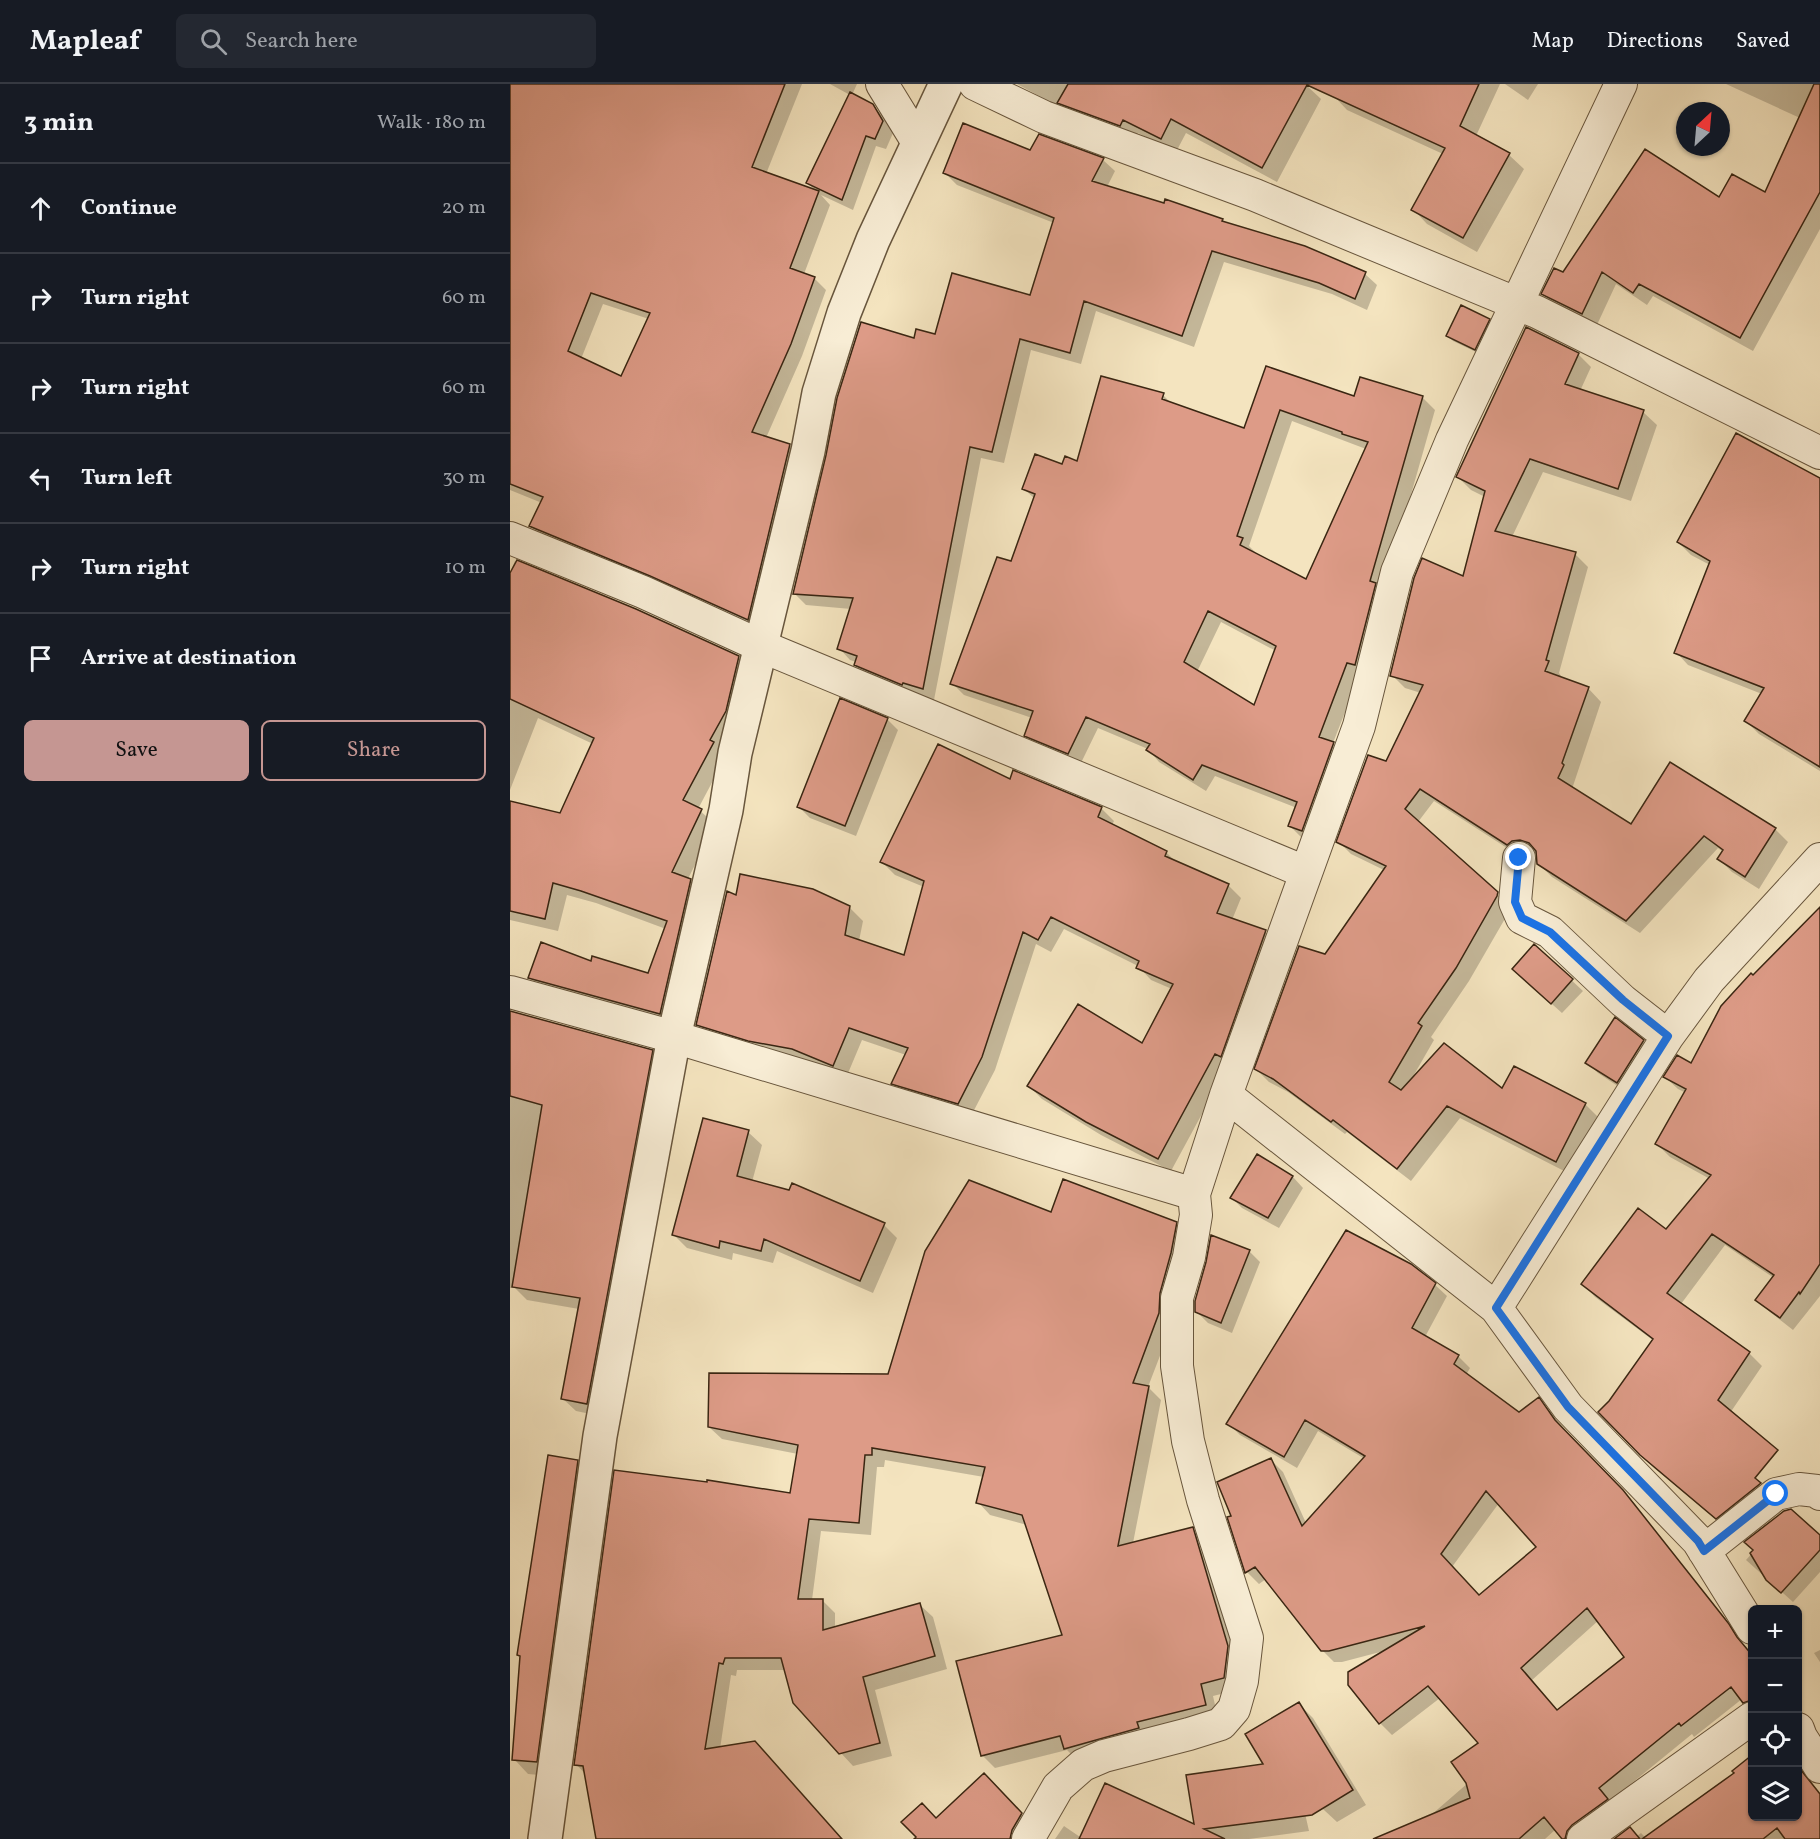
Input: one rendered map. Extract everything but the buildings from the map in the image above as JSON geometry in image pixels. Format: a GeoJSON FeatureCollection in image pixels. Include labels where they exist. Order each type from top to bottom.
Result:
{"type":"FeatureCollection","features":[{"type":"Feature","properties":{"kind":"street"},"geometry":{"type":"LineString","coordinates":[[882,84],[917,141]]}},
{"type":"Feature","properties":{"kind":"street"},"geometry":{"type":"LineString","coordinates":[[544,1839],[600,1436],[674,1037],[726,810],[735,753],[808,451],[819,393],[844,313],[873,240],[917,141],[946,84]]}},
{"type":"Feature","properties":{"kind":"street"},"geometry":{"type":"LineString","coordinates":[[975,84],[1044,117],[1255,195],[1516,303],[1818,447]]}},
{"type":"Feature","properties":{"kind":"street"},"geometry":{"type":"LineString","coordinates":[[1028,1839],[1059,1787],[1083,1765],[1104,1756],[1221,1724],[1234,1709],[1242,1681],[1247,1638],[1200,1490],[1188,1441],[1177,1366],[1177,1298],[1189,1257],[1197,1215],[1194,1194],[1226,1095],[1359,726],[1397,572],[1452,440],[1621,84]]}},
{"type":"Feature","properties":{"kind":"street"},"geometry":{"type":"LineString","coordinates":[[510,538],[643,592],[761,646],[1305,872]]}},
{"type":"Feature","properties":{"kind":"street"},"geometry":{"type":"LineString","coordinates":[[1519,858],[1515,902],[1522,918],[1550,932],[1623,1000],[1668,1036]]}},
{"type":"Feature","properties":{"kind":"street"},"geometry":{"type":"LineString","coordinates":[[1496,1308],[1668,1036],[1709,980],[1820,859]]}},
{"type":"Feature","properties":{"kind":"street"},"geometry":{"type":"LineString","coordinates":[[510,992],[674,1037],[1194,1194]]}},
{"type":"Feature","properties":{"kind":"street"},"geometry":{"type":"LineString","coordinates":[[1226,1095],[1496,1308],[1568,1407],[1698,1541],[1748,1622]]}},
{"type":"Feature","properties":{"kind":"street"},"geometry":{"type":"LineString","coordinates":[[1704,1551],[1776,1494],[1799,1490],[1819,1492]]}},
{"type":"Feature","properties":{"kind":"street"},"geometry":{"type":"LineString","coordinates":[[1583,1839],[1748,1721]]}},
{"type":"Feature","properties":{"kind":"street"},"geometry":{"type":"LineString","coordinates":[[1802,1739],[1820,1767]]}},
{"type":"Feature","properties":{"kind":"route"},"geometry":{"type":"LineString","coordinates":[[1519,858],[1515,902],[1522,918],[1550,932],[1623,1000],[1668,1036],[1496,1308],[1568,1407],[1698,1541],[1704,1551],[1776,1494]]}}]}
